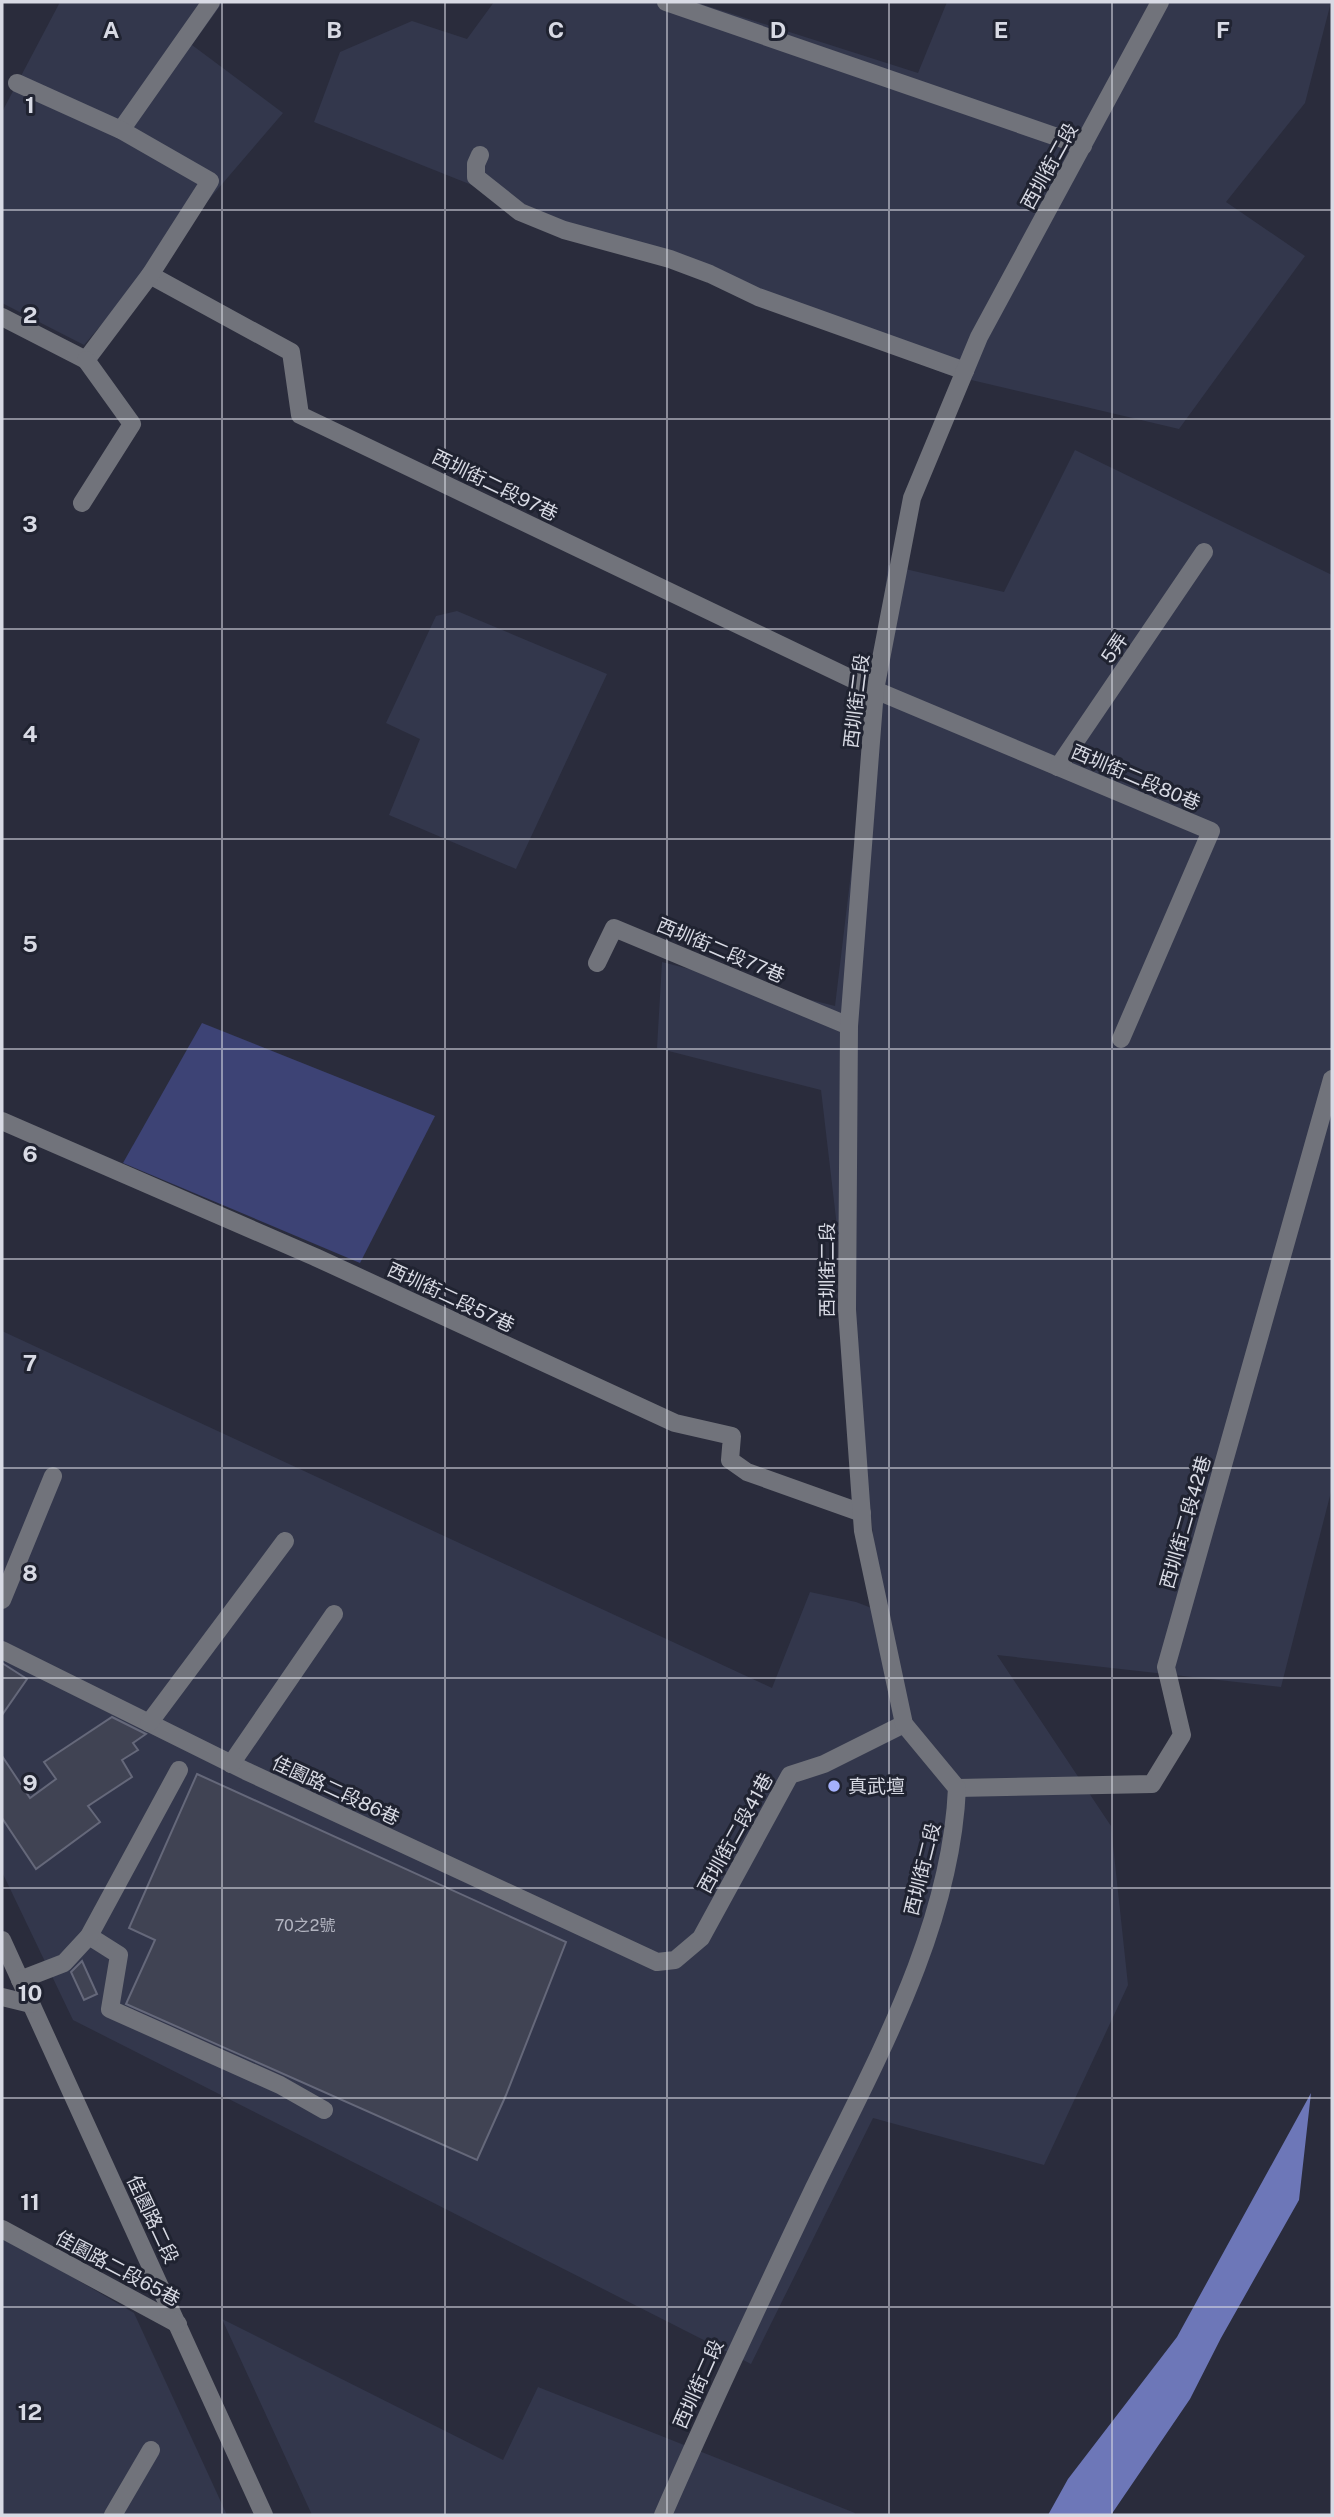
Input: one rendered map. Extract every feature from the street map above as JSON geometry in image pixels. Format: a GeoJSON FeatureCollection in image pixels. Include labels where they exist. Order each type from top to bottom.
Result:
{"type":"FeatureCollection","features":[{"type":"Feature","properties":{"kind":"street"},"geometry":{"type":"LineString","coordinates":[[121,130],[211,2]]}},
{"type":"Feature","properties":{"kind":"street"},"geometry":{"type":"LineString","coordinates":[[666,2],[1083,146]]}},
{"type":"Feature","properties":{"kind":"street","name":"西圳街二段"},"geometry":{"type":"LineString","coordinates":[[663,2515],[731,2361],[899,2013],[925,1945],[956,1829],[957,1788],[904,1724],[863,1531],[847,1310],[849,1026],[875,690],[912,498],[979,337],[1160,2]]}},
{"type":"Feature","properties":{"kind":"street"},"geometry":{"type":"LineString","coordinates":[[18,83],[121,130],[210,181],[150,275],[86,360]]}},
{"type":"Feature","properties":{"kind":"street"},"geometry":{"type":"LineString","coordinates":[[480,155],[476,164],[476,177],[520,212],[564,230],[670,259],[758,297],[965,371]]}},
{"type":"Feature","properties":{"kind":"street","name":"西圳街二段97巷"},"geometry":{"type":"LineString","coordinates":[[150,275],[291,352],[300,415],[875,690]]}},
{"type":"Feature","properties":{"kind":"street"},"geometry":{"type":"LineString","coordinates":[[2,317],[86,360],[132,424],[82,503]]}},
{"type":"Feature","properties":{"kind":"street","name":"5弄"},"geometry":{"type":"LineString","coordinates":[[1058,767],[1204,552]]}},
{"type":"Feature","properties":{"kind":"street","name":"西圳街二段80巷"},"geometry":{"type":"LineString","coordinates":[[875,690],[1211,831],[1121,1039]]}},
{"type":"Feature","properties":{"kind":"street","name":"西圳街二段77巷"},"geometry":{"type":"LineString","coordinates":[[597,963],[614,928],[849,1026]]}},
{"type":"Feature","properties":{"kind":"street","name":"西圳街二段42巷"},"geometry":{"type":"LineString","coordinates":[[957,1788],[1152,1784],[1182,1735],[1166,1667],[1332,1079]]}},
{"type":"Feature","properties":{"kind":"street","name":"西圳街二段57巷"},"geometry":{"type":"LineString","coordinates":[[2,1121],[315,1256],[675,1423],[732,1436],[730,1460],[747,1472],[862,1513]]}},
{"type":"Feature","properties":{"kind":"street"},"geometry":{"type":"LineString","coordinates":[[2,1600],[53,1476]]}},
{"type":"Feature","properties":{"kind":"street"},"geometry":{"type":"LineString","coordinates":[[149,1723],[285,1541]]}},
{"type":"Feature","properties":{"kind":"street"},"geometry":{"type":"LineString","coordinates":[[231,1764],[334,1614]]}},
{"type":"Feature","properties":{"kind":"street","name":"佳園路二段86巷"},"geometry":{"type":"LineString","coordinates":[[2,1650],[231,1764],[657,1962]]}},
{"type":"Feature","properties":{"kind":"street","name":"西圳街二段41巷"},"geometry":{"type":"LineString","coordinates":[[657,1962],[675,1960],[701,1938],[790,1775],[824,1764],[904,1724]]}},
{"type":"Feature","properties":{"kind":"street"},"geometry":{"type":"LineString","coordinates":[[20,1980],[64,1963],[89,1936],[179,1770]]}},
{"type":"Feature","properties":{"kind":"street"},"geometry":{"type":"LineString","coordinates":[[89,1936],[119,1955],[110,2008],[280,2085],[324,2110]]}},
{"type":"Feature","properties":{"kind":"street","name":"佳園路二段"},"geometry":{"type":"LineString","coordinates":[[2,1940],[264,2515]]}},
{"type":"Feature","properties":{"kind":"street"},"geometry":{"type":"LineString","coordinates":[[2,1997],[31,2004]]}},
{"type":"Feature","properties":{"kind":"street","name":"佳園路二段65巷"},"geometry":{"type":"LineString","coordinates":[[2,2229],[178,2324]]}},
{"type":"Feature","properties":{"kind":"street"},"geometry":{"type":"LineString","coordinates":[[113,2515],[151,2450]]}},
{"type":"Feature","properties":{"kind":"shaded area"},"geometry":{"type":"Polygon","coordinates":[[[60,2],[223,2],[192,45],[283,113],[84,345],[2,303],[2,112],[60,2]]]}},
{"type":"Feature","properties":{"kind":"shaded area"},"geometry":{"type":"Polygon","coordinates":[[[494,2],[695,2],[918,73],[947,2],[1331,2],[1305,103],[1226,202],[1305,256],[1179,429],[946,374],[314,122],[340,52],[412,21],[467,39],[494,2]]]}},
{"type":"Feature","properties":{"kind":"shaded area"},"geometry":{"type":"Polygon","coordinates":[[[1075,450],[1332,575],[1332,1488],[1281,1687],[997,1655],[1111,1826],[1128,1985],[1044,2165],[873,2118],[751,2364],[73,2020],[2,1872],[2,1331],[772,1688],[810,1592],[856,1602],[882,1612],[821,1090],[657,1048],[662,962],[835,1006],[888,565],[1004,592],[1075,450]]]}},
{"type":"Feature","properties":{"kind":"shaded area"},"geometry":{"type":"Polygon","coordinates":[[[457,611],[607,674],[516,869],[389,815],[420,739],[386,723],[436,616],[457,611]]]}},
{"type":"Feature","properties":{"kind":"shaded area"},"geometry":{"type":"Polygon","coordinates":[[[202,1023],[435,1116],[360,1263],[123,1163],[202,1023]]]}},
{"type":"Feature","properties":{"kind":"shaded area"},"geometry":{"type":"Polygon","coordinates":[[[1311,2093],[1299,2200],[1221,2338],[1190,2399],[1111,2515],[1048,2515],[1068,2479],[1177,2337],[1311,2093]]]}},
{"type":"Feature","properties":{"kind":"shaded area"},"geometry":{"type":"Polygon","coordinates":[[[2,2236],[134,2313],[227,2515],[2,2515],[2,2236]]]}},
{"type":"Feature","properties":{"kind":"shaded area"},"geometry":{"type":"Polygon","coordinates":[[[222,2319],[503,2460],[538,2387],[855,2513],[312,2515],[222,2319]]]}},
{"type":"Feature","properties":{"kind":"building"},"geometry":{"type":"Polygon","coordinates":[[[2,1663],[27,1679],[2,1715],[2,1663]]]}},
{"type":"Feature","properties":{"kind":"building"},"geometry":{"type":"Polygon","coordinates":[[[112,1717],[146,1734],[133,1743],[138,1750],[122,1760],[132,1777],[88,1806],[100,1822],[36,1869],[2,1818],[2,1756],[30,1798],[56,1779],[44,1762],[112,1717]]]}},
{"type":"Feature","properties":{"kind":"building"},"geometry":{"type":"Polygon","coordinates":[[[197,1774],[566,1942],[506,2095],[477,2160],[126,2004],[155,1940],[129,1928],[197,1774]]]}},
{"type":"Feature","properties":{"kind":"building"},"geometry":{"type":"Polygon","coordinates":[[[82,1961],[97,1994],[84,2000],[71,1972],[82,1961]]]}},
{"type":"Feature","properties":{"kind":"place","name":"真武壇"},"geometry":{"type":"Point","coordinates":[834,1786]}}]}
